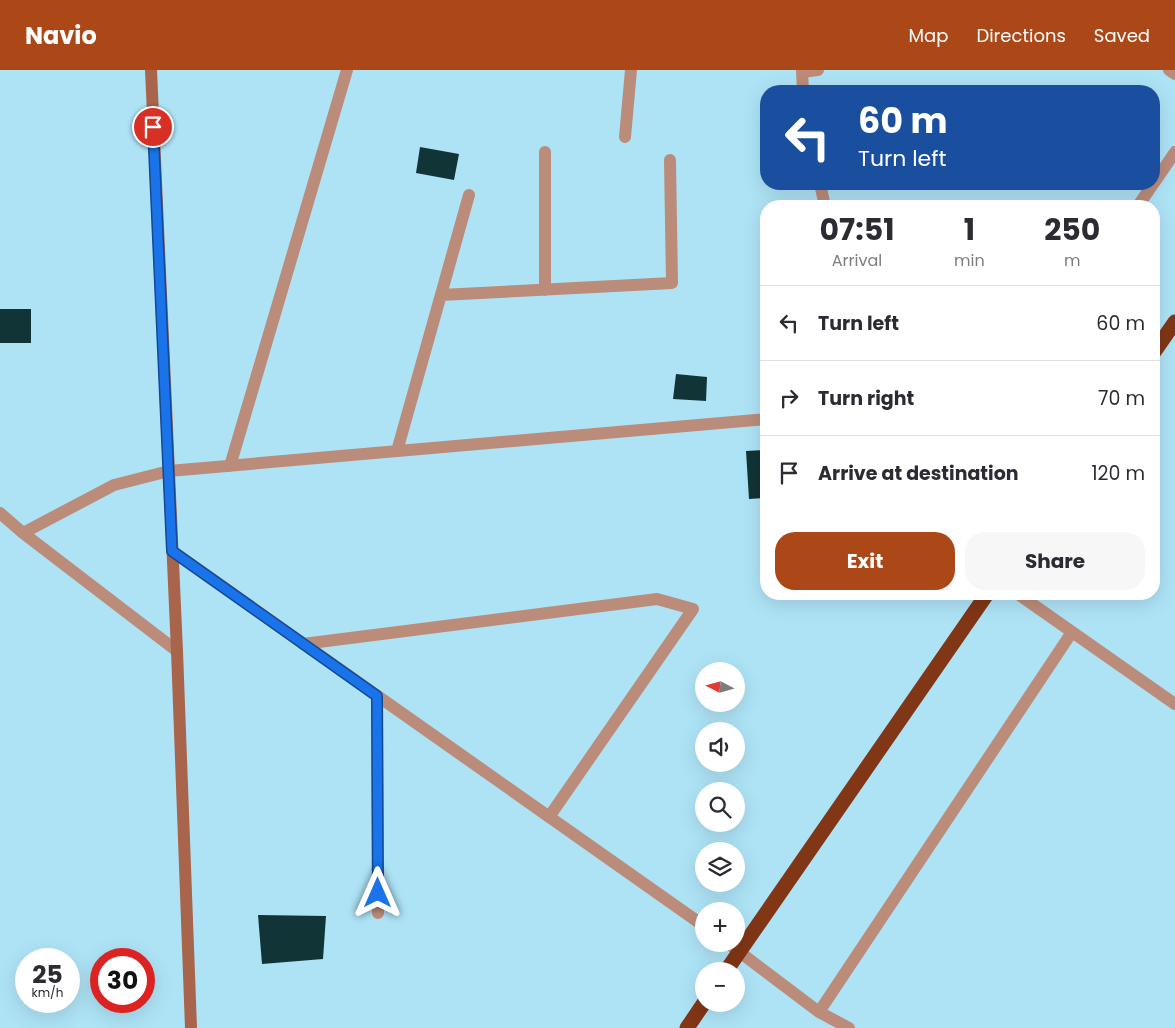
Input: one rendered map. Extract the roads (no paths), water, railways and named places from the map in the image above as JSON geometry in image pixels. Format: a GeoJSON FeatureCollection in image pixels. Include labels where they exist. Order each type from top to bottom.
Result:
{"type":"FeatureCollection","features":[{"type":"Feature","properties":{"kind":"highway"},"geometry":{"type":"LineString","coordinates":[[1160,343],[1175,322]]}},
{"type":"Feature","properties":{"kind":"highway"},"geometry":{"type":"LineString","coordinates":[[745,933],[983,600]]}},
{"type":"Feature","properties":{"kind":"highway"},"geometry":{"type":"LineString","coordinates":[[687,1028],[698,1012]]}},
{"type":"Feature","properties":{"kind":"main road"},"geometry":{"type":"LineString","coordinates":[[151,70],[177,651],[191,1028]]}},
{"type":"Feature","properties":{"kind":"street"},"geometry":{"type":"LineString","coordinates":[[230,466],[347,70]]}},
{"type":"Feature","properties":{"kind":"street"},"geometry":{"type":"LineString","coordinates":[[626,137],[631,70]]}},
{"type":"Feature","properties":{"kind":"street"},"geometry":{"type":"LineString","coordinates":[[803,85],[802,71],[818,70]]}},
{"type":"Feature","properties":{"kind":"street"},"geometry":{"type":"LineString","coordinates":[[1169,70],[1175,74]]}},
{"type":"Feature","properties":{"kind":"street"},"geometry":{"type":"LineString","coordinates":[[544,290],[545,152]]}},
{"type":"Feature","properties":{"kind":"street"},"geometry":{"type":"LineString","coordinates":[[1160,174],[1175,152]]}},
{"type":"Feature","properties":{"kind":"street"},"geometry":{"type":"LineString","coordinates":[[441,295],[672,282],[670,160]]}},
{"type":"Feature","properties":{"kind":"street"},"geometry":{"type":"LineString","coordinates":[[397,451],[469,195]]}},
{"type":"Feature","properties":{"kind":"street"},"geometry":{"type":"LineString","coordinates":[[23,533],[114,485],[169,471],[760,420]]}},
{"type":"Feature","properties":{"kind":"street"},"geometry":{"type":"LineString","coordinates":[[0,513],[23,533],[177,651]]}},
{"type":"Feature","properties":{"kind":"street"},"geometry":{"type":"LineString","coordinates":[[172,551],[695,920]]}},
{"type":"Feature","properties":{"kind":"street"},"geometry":{"type":"LineString","coordinates":[[303,644],[657,599],[693,609],[549,817]]}},
{"type":"Feature","properties":{"kind":"street"},"geometry":{"type":"LineString","coordinates":[[1027,600],[1175,704]]}},
{"type":"Feature","properties":{"kind":"street"},"geometry":{"type":"LineString","coordinates":[[819,1012],[1072,632]]}},
{"type":"Feature","properties":{"kind":"street"},"geometry":{"type":"LineString","coordinates":[[377,696],[378,913]]}},
{"type":"Feature","properties":{"kind":"street"},"geometry":{"type":"LineString","coordinates":[[739,952],[819,1012],[849,1028]]}}]}
